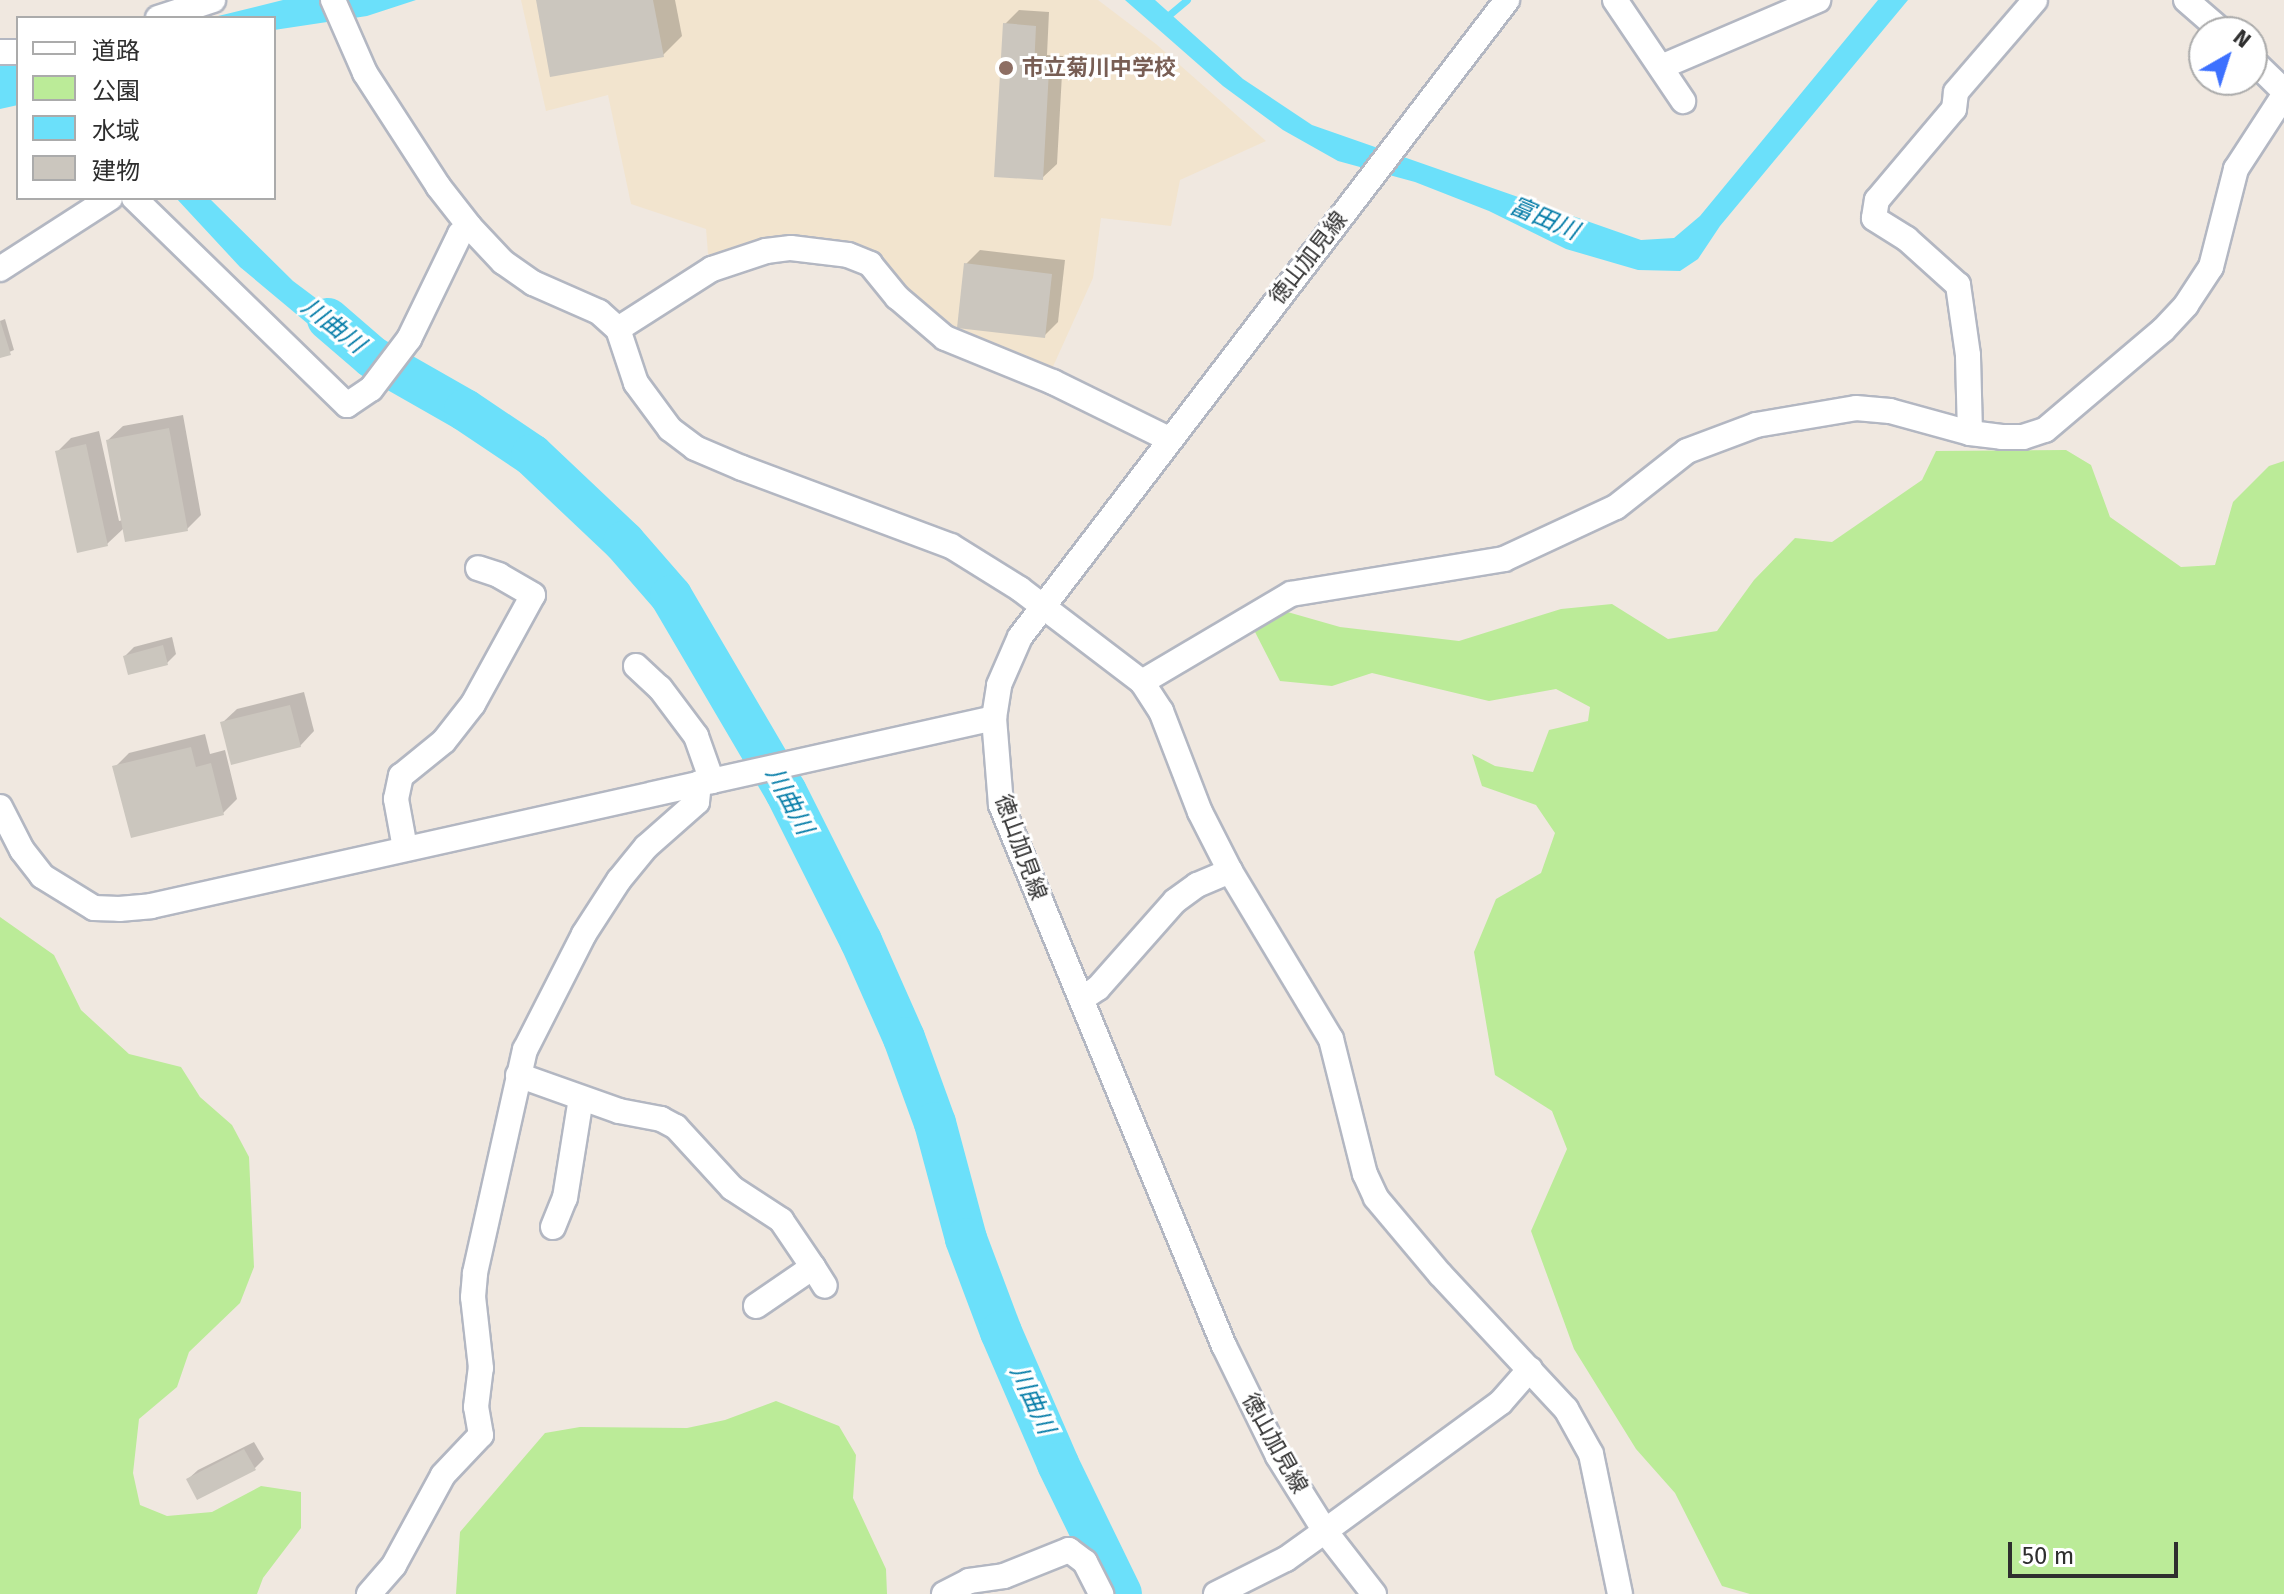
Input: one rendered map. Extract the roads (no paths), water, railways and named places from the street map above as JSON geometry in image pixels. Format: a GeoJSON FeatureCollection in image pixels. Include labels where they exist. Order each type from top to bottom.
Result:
{"type":"FeatureCollection","features":[{"type":"Feature","properties":{"kind":"street"},"geometry":{"type":"LineString","coordinates":[[164,16],[213,0]]}},
{"type":"Feature","properties":{"kind":"street"},"geometry":{"type":"LineString","coordinates":[[333,0],[365,73],[438,186],[470,227],[503,262],[523,276],[599,312],[618,329],[636,383],[649,406],[670,429],[695,448],[951,546],[1043,606],[1142,682],[1161,711],[1200,812],[1230,871],[1331,1039],[1365,1174],[1376,1198],[1429,1262],[1566,1409],[1591,1454],[1620,1594]]}},
{"type":"Feature","properties":{"kind":"street","name":"徳山加見線"},"geometry":{"type":"LineString","coordinates":[[1374,1594],[1325,1531],[1278,1456],[1224,1346],[1001,805],[994,718],[999,685],[1020,637],[1507,0]]}},
{"type":"Feature","properties":{"kind":"street"},"geometry":{"type":"LineString","coordinates":[[1615,0],[1683,101]]}},
{"type":"Feature","properties":{"kind":"street"},"geometry":{"type":"LineString","coordinates":[[1661,67],[1818,0]]}},
{"type":"Feature","properties":{"kind":"street"},"geometry":{"type":"LineString","coordinates":[[1970,433],[1968,355],[1958,285],[1907,239],[1874,218],[1877,200],[1954,109],[1956,92],[2035,0]]}},
{"type":"Feature","properties":{"kind":"street"},"geometry":{"type":"LineString","coordinates":[[2186,0],[2204,16]]}},
{"type":"Feature","properties":{"kind":"street"},"geometry":{"type":"LineString","coordinates":[[1142,682],[1209,639],[1291,594],[1504,559],[1616,507],[1687,451],[1756,425],[1856,408],[1890,411],[1970,433],[2023,437],[2045,430],[2163,330],[2211,267],[2236,169],[2284,93],[2268,76]]}},
{"type":"Feature","properties":{"kind":"street"},"geometry":{"type":"LineString","coordinates":[[0,269],[107,200]]}},
{"type":"Feature","properties":{"kind":"street"},"geometry":{"type":"LineString","coordinates":[[136,200],[347,405],[371,389],[409,339],[460,234],[470,227]]}},
{"type":"Feature","properties":{"kind":"street"},"geometry":{"type":"LineString","coordinates":[[618,329],[712,269],[766,251],[791,248],[848,255],[870,264],[897,297],[945,338],[1053,382],[1169,439]]}},
{"type":"Feature","properties":{"kind":"street"},"geometry":{"type":"LineString","coordinates":[[405,848],[396,799],[401,776],[444,741],[473,704],[533,595],[499,575],[478,568]]}},
{"type":"Feature","properties":{"kind":"street"},"geometry":{"type":"LineString","coordinates":[[369,1594],[394,1565],[443,1475],[481,1435],[476,1407],[481,1368],[473,1297],[475,1273],[502,1164],[505,1129],[525,1050],[584,934],[646,847],[697,802],[706,782],[696,736],[660,688],[636,666]]}},
{"type":"Feature","properties":{"kind":"street"},"geometry":{"type":"LineString","coordinates":[[0,807],[22,850],[42,876],[94,908],[151,906],[994,718]]}},
{"type":"Feature","properties":{"kind":"street"},"geometry":{"type":"LineString","coordinates":[[1083,998],[1098,988],[1175,901],[1197,885],[1230,871]]}},
{"type":"Feature","properties":{"kind":"street"},"geometry":{"type":"LineString","coordinates":[[518,1075],[676,1127],[732,1188],[781,1220],[819,1276],[756,1306]]}},
{"type":"Feature","properties":{"kind":"street"},"geometry":{"type":"LineString","coordinates":[[553,1227],[565,1198],[581,1098]]}},
{"type":"Feature","properties":{"kind":"street"},"geometry":{"type":"LineString","coordinates":[[1216,1594],[1286,1559],[1501,1402],[1530,1369]]}},
{"type":"Feature","properties":{"kind":"street"},"geometry":{"type":"LineString","coordinates":[[944,1594],[969,1581],[1004,1576],[1069,1550],[1085,1562],[1101,1594]]}},
{"type":"Feature","properties":{"kind":"water"},"geometry":{"type":"Polygon","coordinates":[[[283,0],[416,0],[367,16],[276,30],[276,16],[218,16],[283,0]]]}},
{"type":"Feature","properties":{"kind":"water","name":"富田川"},"geometry":{"type":"Polygon","coordinates":[[[1125,0],[1155,0],[1243,79],[1312,125],[1641,240],[1674,238],[1700,216],[1878,0],[1908,0],[1720,226],[1698,259],[1680,271],[1638,270],[1566,249],[1489,211],[1415,182],[1338,161],[1283,130],[1223,86],[1125,0]]]}},
{"type":"Feature","properties":{"kind":"water"},"geometry":{"type":"Polygon","coordinates":[[[16,64],[16,105],[0,109],[0,65],[16,64]]]}},
{"type":"Feature","properties":{"kind":"water"},"geometry":{"type":"Polygon","coordinates":[[[178,200],[211,200],[293,281],[381,347],[367,363],[307,323],[240,267],[178,200]]]}},
{"type":"Feature","properties":{"kind":"waterway"},"geometry":{"type":"LineString","coordinates":[[1164,19],[1187,0]]}},
{"type":"Feature","properties":{"kind":"waterway","name":"川曲川"},"geometry":{"type":"LineString","coordinates":[[328,319],[372,357],[465,410],[532,455],[624,542],[671,596],[786,792],[861,941],[904,1038],[935,1123],[966,1239],[1001,1332],[1058,1464],[1121,1594]]}},
{"type":"Feature","properties":{"kind":"place","name":"市立菊川中学校"},"geometry":{"type":"Point","coordinates":[1006,68]}}]}
